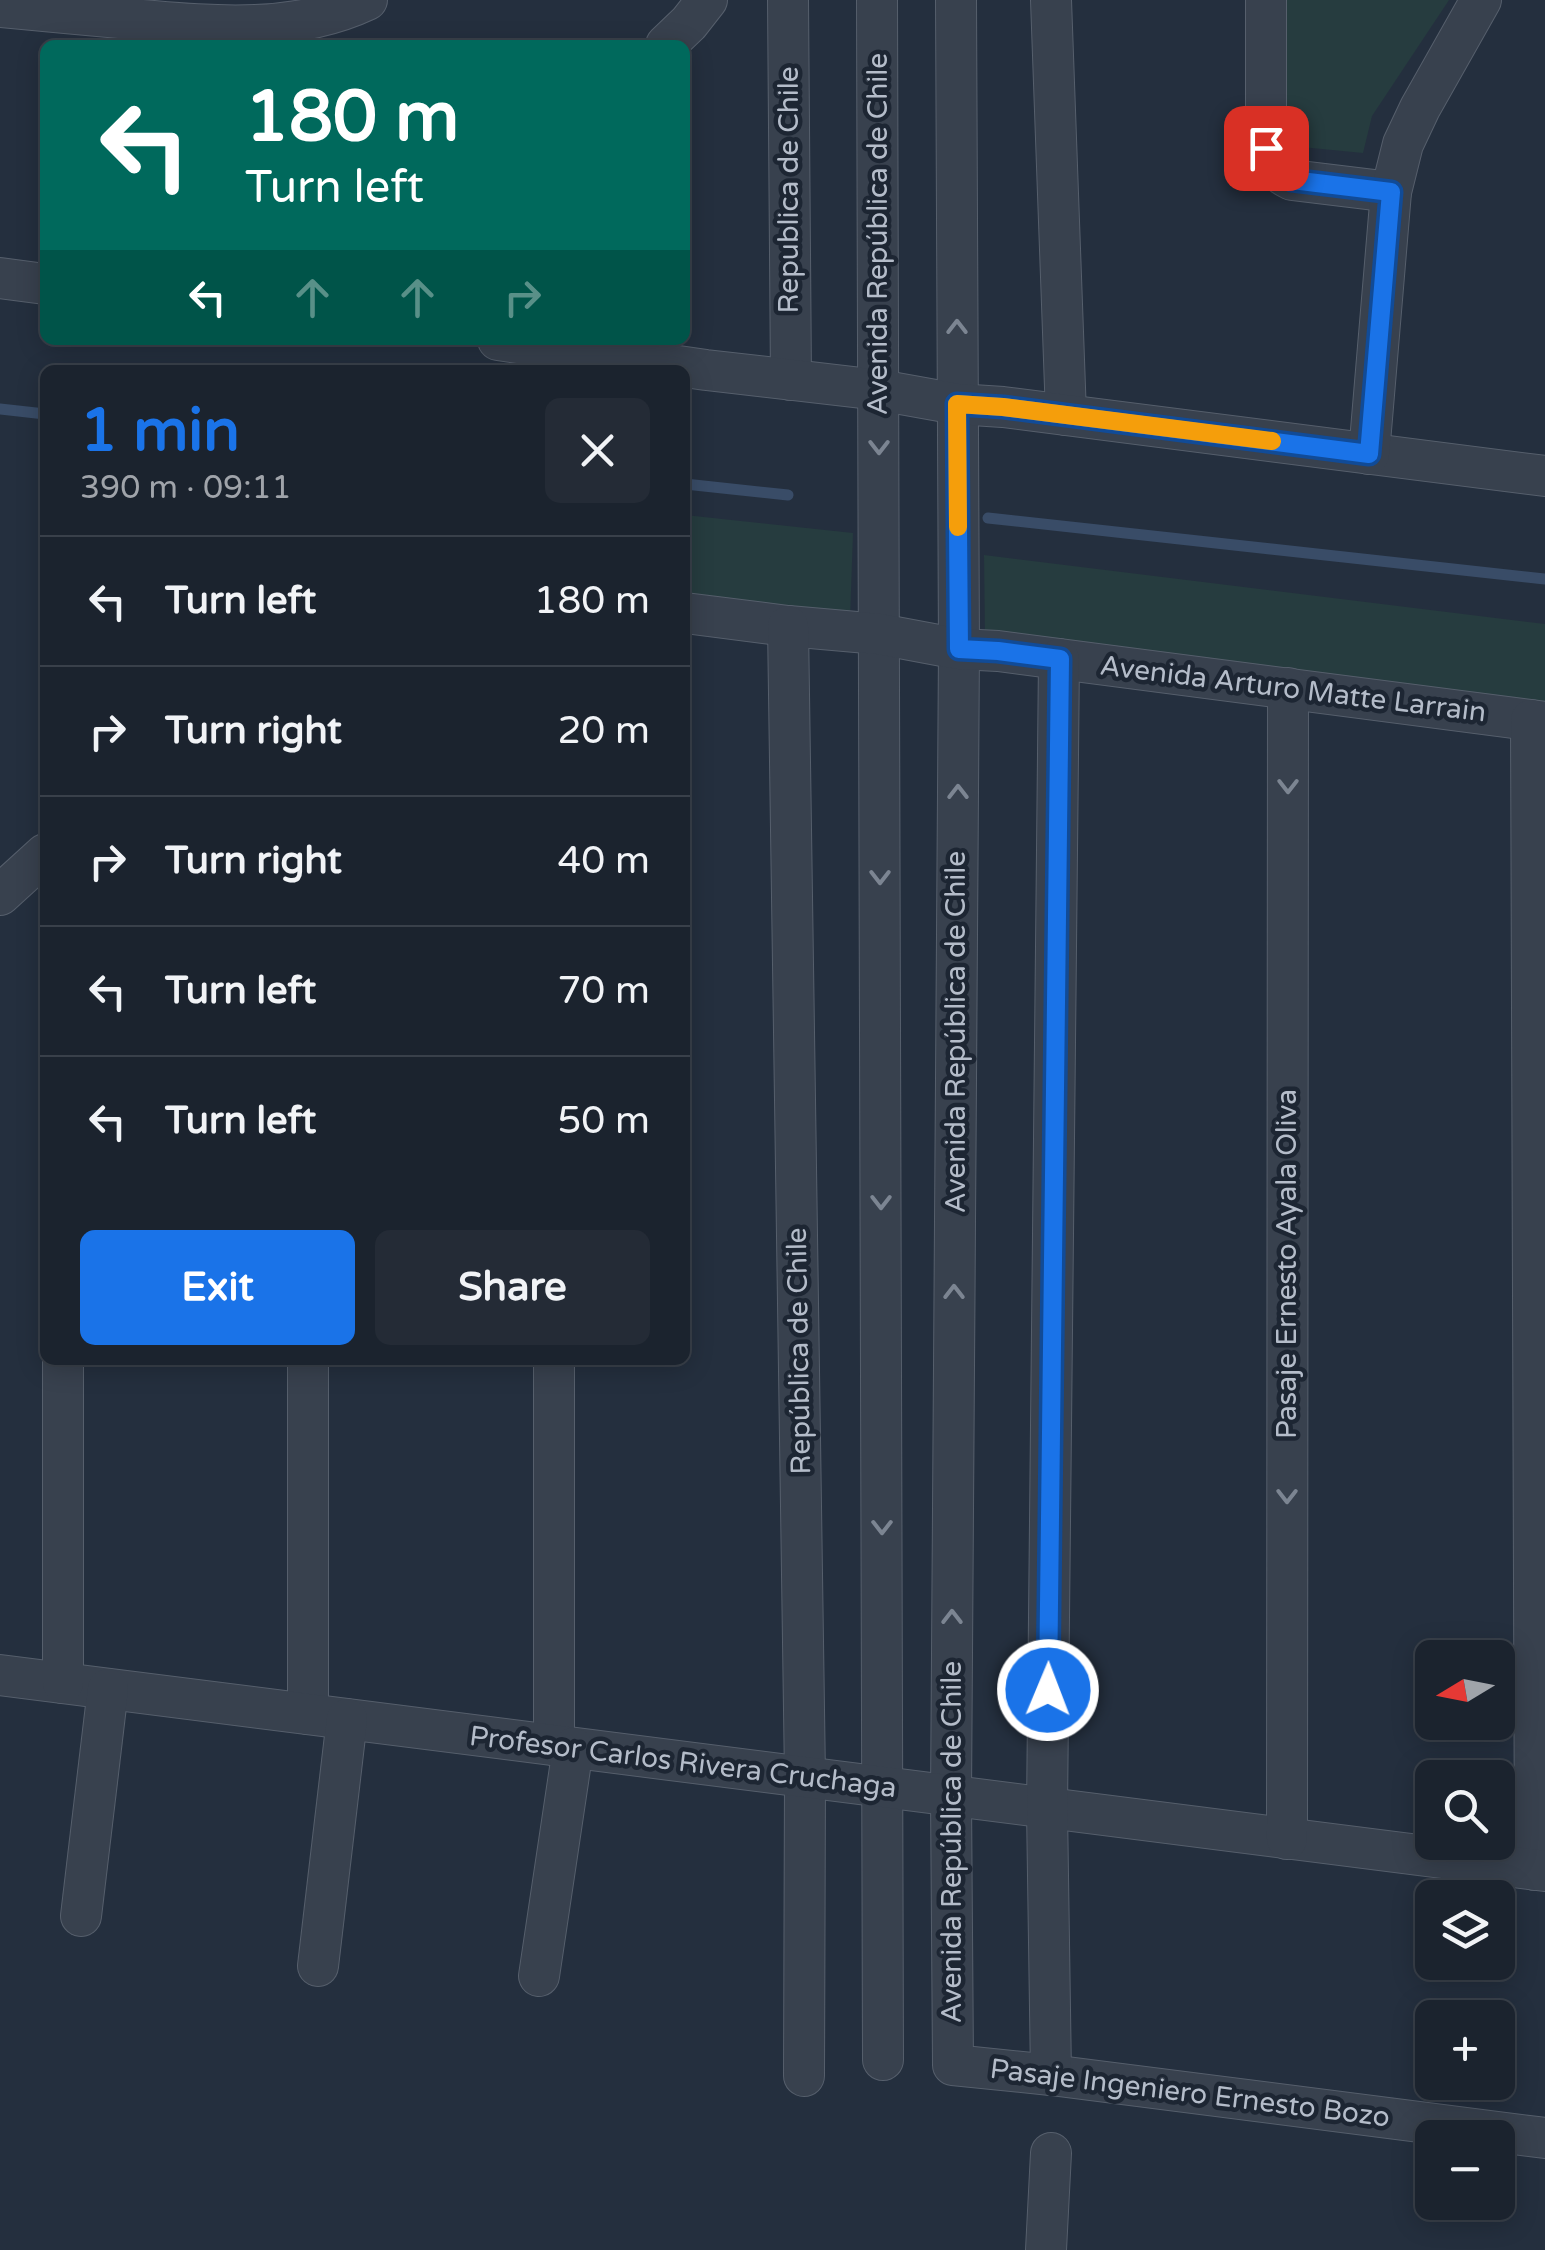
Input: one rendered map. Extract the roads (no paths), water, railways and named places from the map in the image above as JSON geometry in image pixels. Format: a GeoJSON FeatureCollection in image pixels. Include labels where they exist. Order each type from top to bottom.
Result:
{"type":"FeatureCollection","features":[{"type":"Feature","properties":{"kind":"street"},"geometry":{"type":"LineString","coordinates":[[0,7],[176,23],[263,26],[310,19],[367,0]]}},
{"type":"Feature","properties":{"kind":"street"},"geometry":{"type":"LineString","coordinates":[[671,40],[708,0]]}},
{"type":"Feature","properties":{"kind":"street","name":"Republica de Chile"},"geometry":{"type":"LineString","coordinates":[[788,0],[791,380]]}},
{"type":"Feature","properties":{"kind":"street","name":"Avenida República de Chile"},"geometry":{"type":"LineString","coordinates":[[878,0],[883,2060]]}},
{"type":"Feature","properties":{"kind":"street","name":"Avenida República de Chile"},"geometry":{"type":"LineString","coordinates":[[953,2065],[951,1797],[959,649],[956,0]]}},
{"type":"Feature","properties":{"kind":"street"},"geometry":{"type":"LineString","coordinates":[[1051,0],[1066,415]]}},
{"type":"Feature","properties":{"kind":"street"},"geometry":{"type":"LineString","coordinates":[[1266,0],[1268,163],[1292,180],[1391,192]]}},
{"type":"Feature","properties":{"kind":"street"},"geometry":{"type":"LineString","coordinates":[[1369,454],[1391,192],[1403,144],[1481,0]]}},
{"type":"Feature","properties":{"kind":"street"},"geometry":{"type":"LineString","coordinates":[[0,278],[40,283]]}},
{"type":"Feature","properties":{"kind":"street"},"geometry":{"type":"LineString","coordinates":[[535,345],[681,365]]}},
{"type":"Feature","properties":{"kind":"street"},"geometry":{"type":"LineString","coordinates":[[690,366],[957,404],[1545,476]]}},
{"type":"Feature","properties":{"kind":"street","name":"Avenida Arturo Matte Larrain"},"geometry":{"type":"LineString","coordinates":[[690,614],[880,634],[959,649],[1538,721]]}},
{"type":"Feature","properties":{"kind":"street","name":"República de Chile"},"geometry":{"type":"LineString","coordinates":[[788,626],[805,1778],[804,2076]]}},
{"type":"Feature","properties":{"kind":"street"},"geometry":{"type":"LineString","coordinates":[[1050,2075],[1047,1809],[1060,659]]}},
{"type":"Feature","properties":{"kind":"street","name":"Pasaje Ernesto Ayala Oliva"},"geometry":{"type":"LineString","coordinates":[[1287,1839],[1288,688]]}},
{"type":"Feature","properties":{"kind":"street"},"geometry":{"type":"LineString","coordinates":[[1538,721],[1540,1871]]}},
{"type":"Feature","properties":{"kind":"street"},"geometry":{"type":"LineString","coordinates":[[0,895],[40,859]]}},
{"type":"Feature","properties":{"kind":"street"},"geometry":{"type":"LineString","coordinates":[[63,1365],[63,1683]]}},
{"type":"Feature","properties":{"kind":"street"},"geometry":{"type":"LineString","coordinates":[[308,1365],[328,1716],[318,1966]]}},
{"type":"Feature","properties":{"kind":"street"},"geometry":{"type":"LineString","coordinates":[[538,1976],[564,1746],[554,1365]]}},
{"type":"Feature","properties":{"kind":"street","name":"Profesor Carlos Rivera Cruchaga"},"geometry":{"type":"LineString","coordinates":[[0,1674],[1540,1871]]}},
{"type":"Feature","properties":{"kind":"street"},"geometry":{"type":"LineString","coordinates":[[80,1916],[108,1688]]}},
{"type":"Feature","properties":{"kind":"street","name":"Pasaje Ingeniero Ernesto Bozo"},"geometry":{"type":"LineString","coordinates":[[953,2065],[1545,2138]]}},
{"type":"Feature","properties":{"kind":"street"},"geometry":{"type":"LineString","coordinates":[[1046,2250],[1051,2153]]}},
{"type":"Feature","properties":{"kind":"waterway"},"geometry":{"type":"LineString","coordinates":[[0,409],[40,413]]}},
{"type":"Feature","properties":{"kind":"waterway"},"geometry":{"type":"LineString","coordinates":[[690,485],[788,495]]}},
{"type":"Feature","properties":{"kind":"waterway"},"geometry":{"type":"LineString","coordinates":[[988,518],[1545,579]]}}]}
